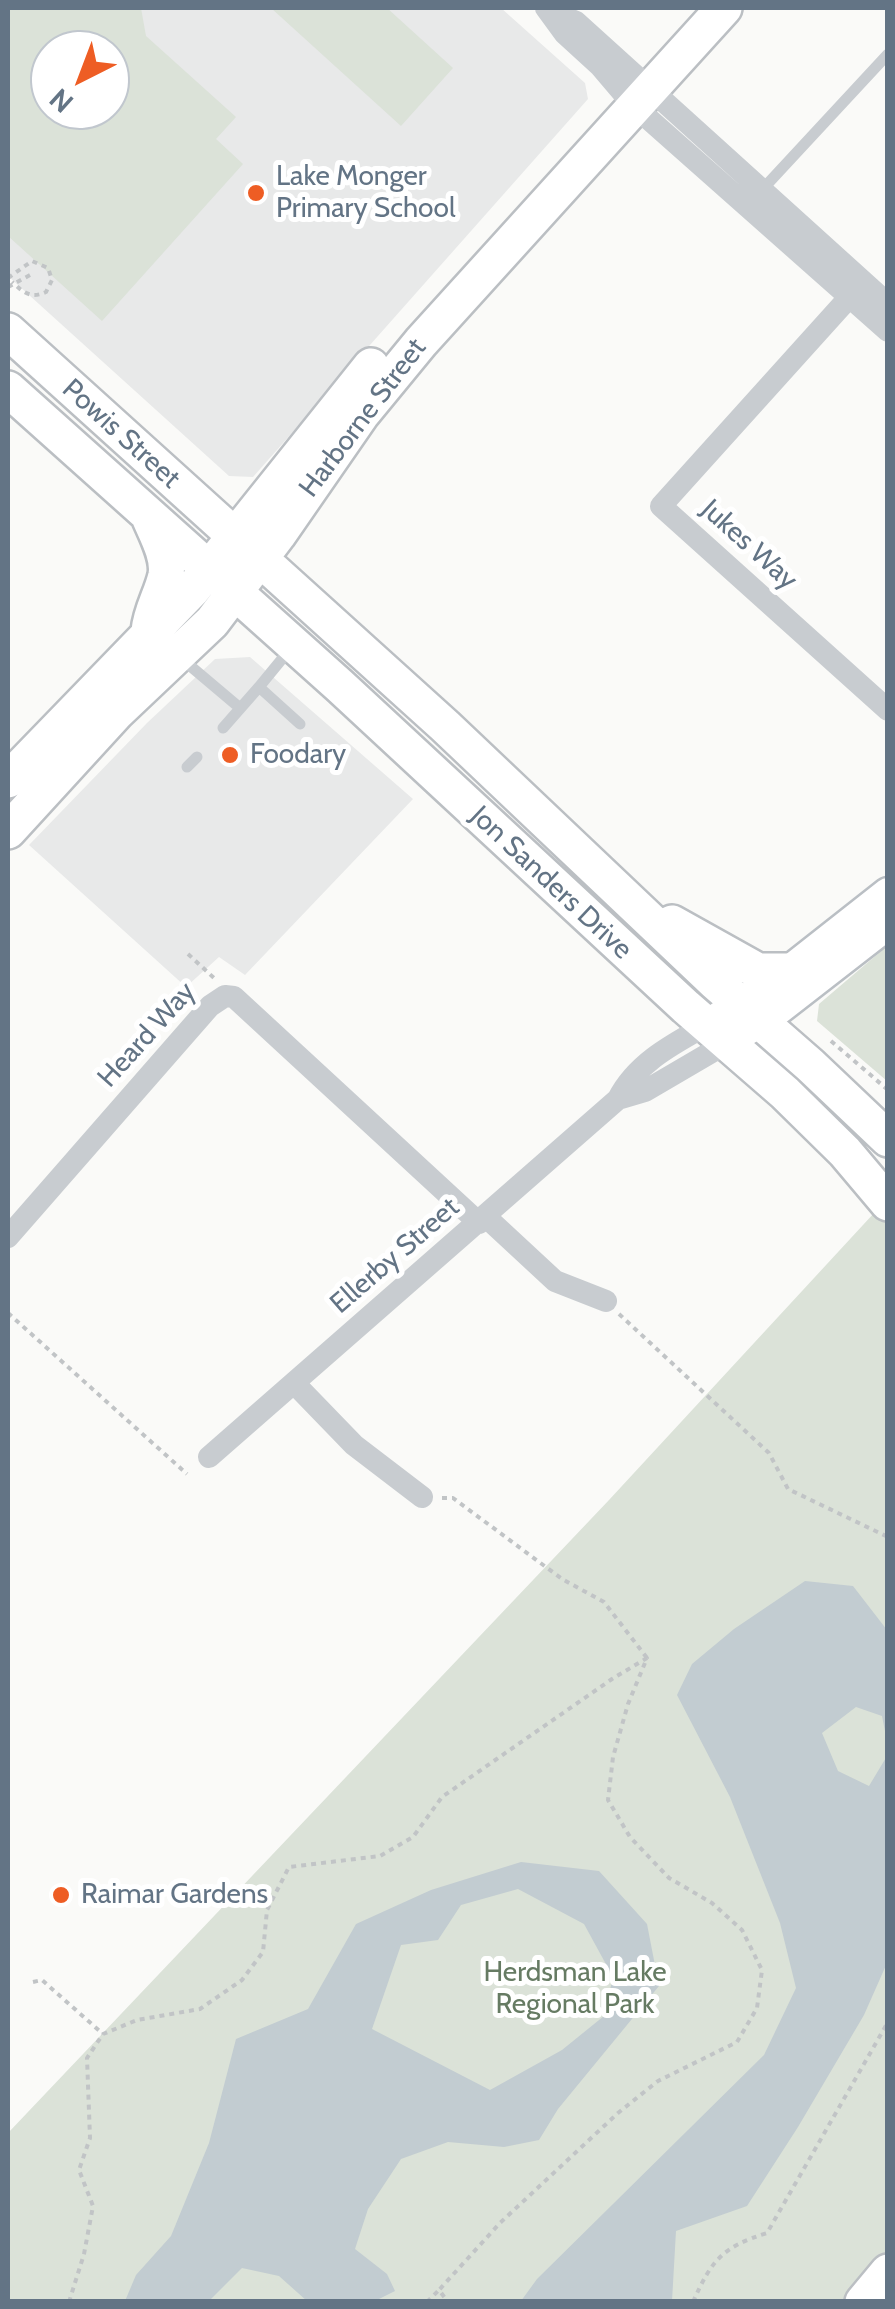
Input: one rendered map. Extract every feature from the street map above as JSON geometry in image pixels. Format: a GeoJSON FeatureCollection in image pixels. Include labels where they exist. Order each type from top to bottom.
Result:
{"type":"FeatureCollection","features":[{"type":"Feature","properties":{"kind":"main road","name":"Harborne Street"},"geometry":{"type":"LineString","coordinates":[[8,780],[162,646],[222,580],[699,8]]}},
{"type":"Feature","properties":{"kind":"main road","name":"Harborne Street"},"geometry":{"type":"LineString","coordinates":[[248,548],[274,486],[342,399],[634,90],[724,8]]}},
{"type":"Feature","properties":{"kind":"main road","name":"Powis Street"},"geometry":{"type":"LineString","coordinates":[[8,331],[248,548]]}},
{"type":"Feature","properties":{"kind":"main road","name":"Powis Street"},"geometry":{"type":"LineString","coordinates":[[8,388],[222,580]]}},
{"type":"Feature","properties":{"kind":"main road"},"geometry":{"type":"LineString","coordinates":[[132,444],[176,460],[203,484],[227,496],[274,486]]}},
{"type":"Feature","properties":{"kind":"main road"},"geometry":{"type":"LineString","coordinates":[[147,514],[160,541],[167,572],[152,610],[162,646]]}},
{"type":"Feature","properties":{"kind":"main road","name":"Jon Sanders Drive"},"geometry":{"type":"LineString","coordinates":[[248,548],[888,1139]]}},
{"type":"Feature","properties":{"kind":"main road","name":"Jon Sanders Drive"},"geometry":{"type":"LineString","coordinates":[[222,580],[845,1152],[888,1203]]}},
{"type":"Feature","properties":{"kind":"main road","name":"Harborne Street"},"geometry":{"type":"LineString","coordinates":[[8,830],[117,712],[162,646]]}},
{"type":"Feature","properties":{"kind":"main road"},"geometry":{"type":"LineString","coordinates":[[616,889],[741,964],[758,971],[789,971]]}},
{"type":"Feature","properties":{"kind":"main road"},"geometry":{"type":"LineString","coordinates":[[751,1013],[789,971],[888,893]]}},
{"type":"Feature","properties":{"kind":"main road"},"geometry":{"type":"LineString","coordinates":[[717,1034],[888,924]]}},
{"type":"Feature","properties":{"kind":"main road"},"geometry":{"type":"LineString","coordinates":[[863,2302],[888,2272]]}},
{"type":"Feature","properties":{"kind":"street"},"geometry":{"type":"LineString","coordinates":[[548,9],[565,34],[634,90],[875,305]]}},
{"type":"Feature","properties":{"kind":"street","name":"Jukes Way"},"geometry":{"type":"LineString","coordinates":[[875,305],[661,506],[888,710]]}},
{"type":"Feature","properties":{"kind":"street","name":"Heard Way"},"geometry":{"type":"LineString","coordinates":[[8,1238],[210,1006],[225,996],[234,997],[555,1281],[606,1302]]}},
{"type":"Feature","properties":{"kind":"street","name":"Ellerby Street"},"geometry":{"type":"LineString","coordinates":[[209,1457],[618,1099],[644,1091],[717,1034]]}},
{"type":"Feature","properties":{"kind":"street"},"geometry":{"type":"LineString","coordinates":[[294,1383],[354,1445],[422,1497]]}},
{"type":"Feature","properties":{"kind":"lane"},"geometry":{"type":"LineString","coordinates":[[754,198],[888,54]]}},
{"type":"Feature","properties":{"kind":"lane"},"geometry":{"type":"LineString","coordinates":[[222,728],[294,645]]}},
{"type":"Feature","properties":{"kind":"lane"},"geometry":{"type":"LineString","coordinates":[[162,646],[240,708]]}},
{"type":"Feature","properties":{"kind":"lane"},"geometry":{"type":"LineString","coordinates":[[259,687],[300,724]]}},
{"type":"Feature","properties":{"kind":"lane"},"geometry":{"type":"LineString","coordinates":[[187,767],[196,757]]}},
{"type":"Feature","properties":{"kind":"path"},"geometry":{"type":"LineString","coordinates":[[32,261],[43,264],[51,274],[50,287],[36,297],[9,282],[32,261]]}},
{"type":"Feature","properties":{"kind":"path"},"geometry":{"type":"LineString","coordinates":[[9,282],[32,274]]}},
{"type":"Feature","properties":{"kind":"path"},"geometry":{"type":"LineString","coordinates":[[188,954],[234,997]]}},
{"type":"Feature","properties":{"kind":"path"},"geometry":{"type":"LineString","coordinates":[[831,1041],[888,1090]]}},
{"type":"Feature","properties":{"kind":"path"},"geometry":{"type":"LineString","coordinates":[[606,1302],[769,1453],[788,1489],[888,1538]]}},
{"type":"Feature","properties":{"kind":"path"},"geometry":{"type":"LineString","coordinates":[[8,1313],[188,1474]]}},
{"type":"Feature","properties":{"kind":"path"},"geometry":{"type":"LineString","coordinates":[[422,1497],[454,1498],[562,1580],[604,1602],[647,1658]]}},
{"type":"Feature","properties":{"kind":"path"},"geometry":{"type":"LineString","coordinates":[[70,2302],[92,2206],[79,2170],[90,2138],[88,2058],[103,2034],[137,2020],[200,2009],[242,1980],[263,1952],[267,1910],[289,1867],[380,1856],[413,1837],[442,1797],[647,1658]]}},
{"type":"Feature","properties":{"kind":"path"},"geometry":{"type":"LineString","coordinates":[[427,2302],[500,2222],[618,2113],[658,2081],[737,2042],[758,2008],[762,1970],[742,1930],[712,1903],[669,1878],[630,1838],[608,1800],[612,1757],[647,1658]]}},
{"type":"Feature","properties":{"kind":"path"},"geometry":{"type":"LineString","coordinates":[[34,1982],[42,1980],[103,2034]]}},
{"type":"Feature","properties":{"kind":"path"},"geometry":{"type":"LineString","coordinates":[[693,2302],[721,2254],[736,2243],[767,2233],[888,2022]]}},
{"type":"Feature","properties":{"kind":"path"},"geometry":{"type":"LineString","coordinates":[[439,2290],[448,2302]]}},
{"type":"Feature","properties":{"kind":"shaded area","name":"Lake Monger Primary School"},"geometry":{"type":"Polygon","coordinates":[[[8,8],[501,8],[585,83],[588,99],[253,477],[229,476],[8,276],[8,8]]]}},
{"type":"Feature","properties":{"kind":"shaded area"},"geometry":{"type":"Polygon","coordinates":[[[250,657],[413,799],[245,975],[219,957],[186,987],[29,845],[215,659],[250,657]]]}},
{"type":"Feature","properties":{"kind":"shaded area"},"geometry":{"type":"Polygon","coordinates":[[[805,1581],[853,1586],[887,1630],[887,1741],[882,1716],[856,1707],[822,1733],[838,1771],[869,1786],[887,1756],[887,1963],[864,2015],[747,2206],[676,2231],[672,2301],[521,2301],[537,2279],[764,2055],[796,1988],[780,1923],[730,1797],[677,1695],[692,1664],[734,1629],[805,1581]]]}},
{"type":"Feature","properties":{"kind":"shaded area"},"geometry":{"type":"Polygon","coordinates":[[[521,1862],[599,1871],[647,1924],[659,1986],[558,2109],[539,2140],[504,2147],[448,2142],[401,2159],[368,2209],[355,2249],[387,2274],[395,2291],[375,2301],[307,2301],[279,2276],[242,2268],[209,2301],[125,2301],[136,2275],[171,2236],[209,2143],[236,2039],[308,2009],[356,1924],[431,1890],[521,1862]],[[518,1889],[461,1905],[438,1940],[401,1945],[372,2029],[490,2090],[562,2050],[604,2016],[613,1977],[584,1924],[518,1889]]]}},
{"type":"Feature","properties":{"kind":"green space"},"geometry":{"type":"Polygon","coordinates":[[[8,8],[141,8],[146,36],[236,117],[216,139],[243,164],[102,321],[8,236],[8,8]]]}},
{"type":"Feature","properties":{"kind":"green space"},"geometry":{"type":"Polygon","coordinates":[[[271,8],[387,8],[453,68],[401,126],[271,8]]]}},
{"type":"Feature","properties":{"kind":"green space"},"geometry":{"type":"Polygon","coordinates":[[[887,946],[887,1081],[817,1021],[819,1004],[887,946]]]}},
{"type":"Feature","properties":{"kind":"green space","name":"Herdsman Lake Regional Park"},"geometry":{"type":"Polygon","coordinates":[[[887,1199],[887,2301],[8,2301],[8,2133],[609,1500],[887,1199]]]}},
{"type":"Feature","properties":{"kind":"place","name":"Lake Monger Primary School"},"geometry":{"type":"Point","coordinates":[256,193]}},
{"type":"Feature","properties":{"kind":"place","name":"Foodary"},"geometry":{"type":"Point","coordinates":[230,755]}},
{"type":"Feature","properties":{"kind":"place","name":"Raimar Gardens"},"geometry":{"type":"Point","coordinates":[61,1895]}}]}
